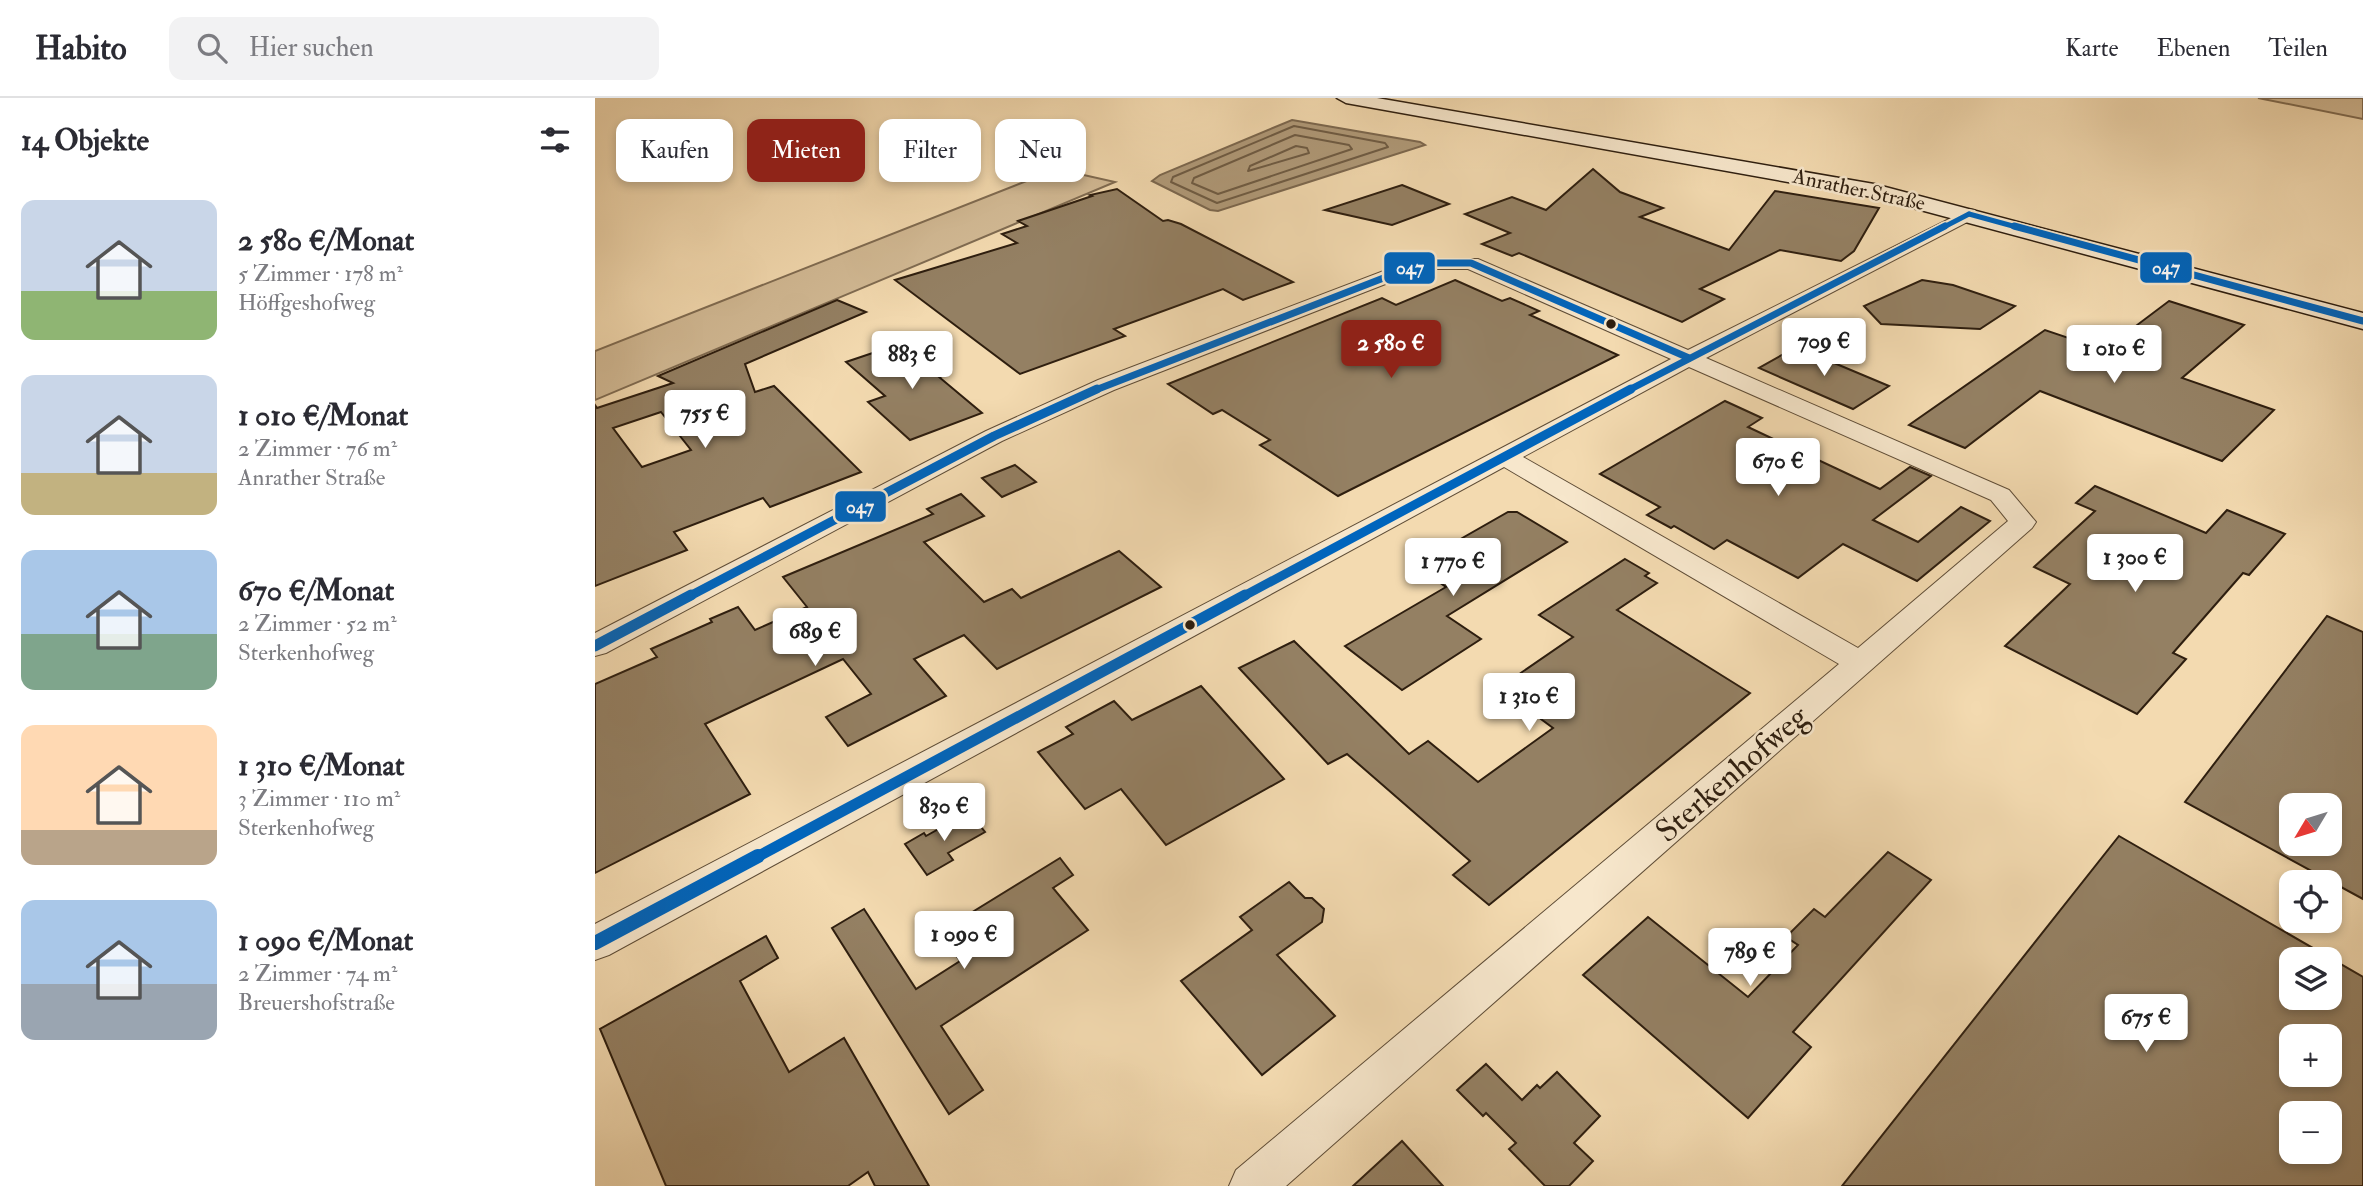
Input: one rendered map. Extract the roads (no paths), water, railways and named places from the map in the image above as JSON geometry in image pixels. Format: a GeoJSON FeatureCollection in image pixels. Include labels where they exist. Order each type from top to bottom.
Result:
{"type":"FeatureCollection","features":[{"type":"Feature","properties":{"kind":"main road","name":"Anrather Straße"},"geometry":{"type":"LineString","coordinates":[[1346,98],[1874,191],[1969,214],[2363,321]]}},
{"type":"Feature","properties":{"kind":"street"},"geometry":{"type":"LineString","coordinates":[[595,943],[1689,358],[1969,214]]}},
{"type":"Feature","properties":{"kind":"street"},"geometry":{"type":"LineString","coordinates":[[595,646],[857,506],[1007,430],[1106,385],[1422,263],[1471,263],[1689,358]]}},
{"type":"Feature","properties":{"kind":"street","name":"Sterkenhofweg"},"geometry":{"type":"LineString","coordinates":[[1252,1186],[2024,522],[2000,495],[1689,358]]}},
{"type":"Feature","properties":{"kind":"street"},"geometry":{"type":"LineString","coordinates":[[1506,458],[1861,663]]}},
{"type":"Feature","properties":{"kind":"water"},"geometry":{"type":"Polygon","coordinates":[[[1292,120],[1425,145],[1218,211],[1210,210],[1152,181],[1160,175],[1292,120]]]}}]}
